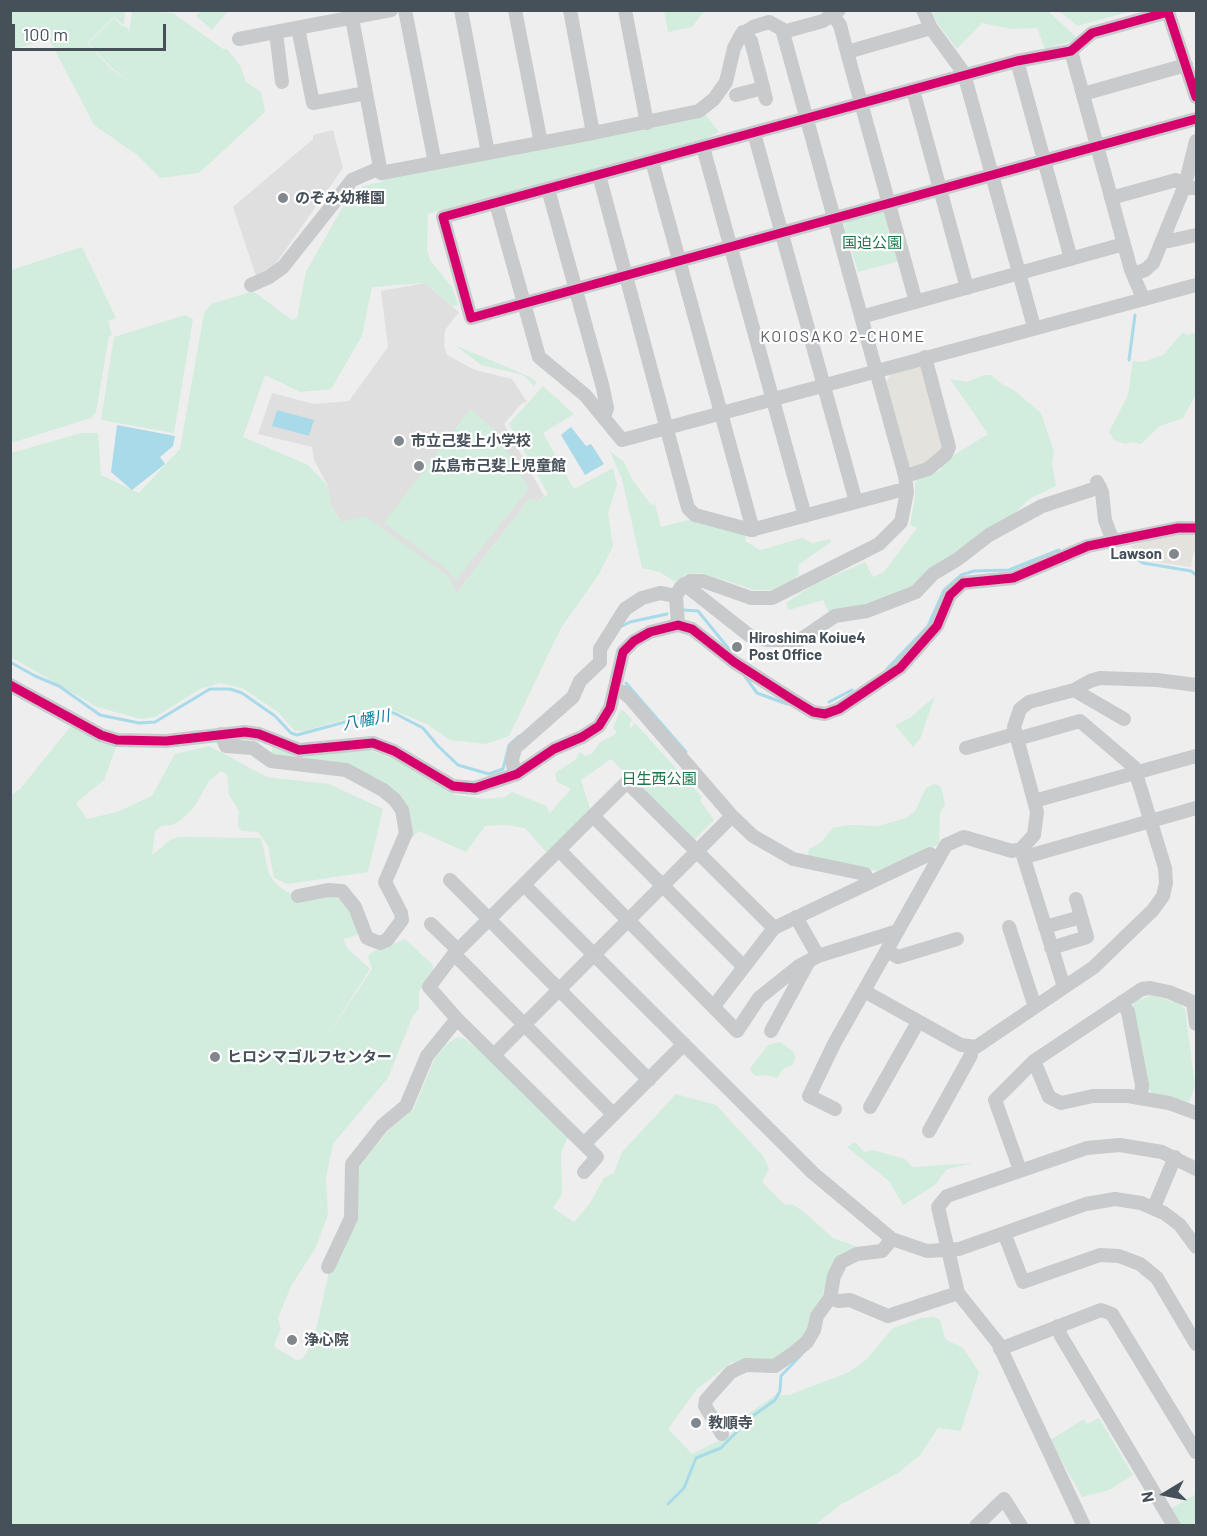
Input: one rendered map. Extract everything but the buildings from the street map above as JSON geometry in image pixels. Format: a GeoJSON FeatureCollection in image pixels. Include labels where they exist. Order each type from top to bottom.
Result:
{"type":"FeatureCollection","features":[{"type":"Feature","properties":{"kind":"street"},"geometry":{"type":"LineString","coordinates":[[239,39],[391,10]]}},
{"type":"Feature","properties":{"kind":"street"},"geometry":{"type":"LineString","coordinates":[[405,10],[435,163]]}},
{"type":"Feature","properties":{"kind":"street"},"geometry":{"type":"LineString","coordinates":[[461,10],[488,153]]}},
{"type":"Feature","properties":{"kind":"street"},"geometry":{"type":"LineString","coordinates":[[515,10],[541,143]]}},
{"type":"Feature","properties":{"kind":"street"},"geometry":{"type":"LineString","coordinates":[[570,10],[593,133]]}},
{"type":"Feature","properties":{"kind":"street"},"geometry":{"type":"LineString","coordinates":[[625,10],[647,123]]}},
{"type":"Feature","properties":{"kind":"street"},"geometry":{"type":"LineString","coordinates":[[923,10],[931,28],[964,76],[1034,327]]}},
{"type":"Feature","properties":{"kind":"street"},"geometry":{"type":"LineString","coordinates":[[1197,97],[1168,12],[1092,33],[1071,51],[1017,61],[443,218],[471,318],[1197,119]]}},
{"type":"Feature","properties":{"kind":"street"},"geometry":{"type":"LineString","coordinates":[[783,32],[823,21],[836,13],[916,302]]}},
{"type":"Feature","properties":{"kind":"street"},"geometry":{"type":"LineString","coordinates":[[352,18],[381,173],[692,114],[714,99],[726,82],[737,40],[744,32],[772,22],[780,26],[905,476],[907,492],[901,522],[888,537],[865,552],[820,572],[782,595],[761,599],[693,580],[680,590],[660,593],[632,603],[619,617],[596,667],[580,681],[568,702],[516,748],[512,760],[515,775]]}},
{"type":"Feature","properties":{"kind":"street"},"geometry":{"type":"LineString","coordinates":[[298,28],[313,103],[366,93]]}},
{"type":"Feature","properties":{"kind":"street"},"geometry":{"type":"LineString","coordinates":[[848,52],[931,28]]}},
{"type":"Feature","properties":{"kind":"street"},"geometry":{"type":"LineString","coordinates":[[276,32],[282,82]]}},
{"type":"Feature","properties":{"kind":"street"},"geometry":{"type":"LineString","coordinates":[[736,95],[764,93],[751,41],[744,32]]}},
{"type":"Feature","properties":{"kind":"street"},"geometry":{"type":"LineString","coordinates":[[1071,51],[1124,244],[1143,298]]}},
{"type":"Feature","properties":{"kind":"street"},"geometry":{"type":"LineString","coordinates":[[1017,61],[1071,259]]}},
{"type":"Feature","properties":{"kind":"street"},"geometry":{"type":"LineString","coordinates":[[1083,94],[1186,65]]}},
{"type":"Feature","properties":{"kind":"street"},"geometry":{"type":"LineString","coordinates":[[913,90],[967,288]]}},
{"type":"Feature","properties":{"kind":"street"},"geometry":{"type":"LineString","coordinates":[[754,133],[856,502]]}},
{"type":"Feature","properties":{"kind":"street"},"geometry":{"type":"LineString","coordinates":[[1133,273],[1151,266],[1191,186],[1197,141]]}},
{"type":"Feature","properties":{"kind":"street"},"geometry":{"type":"LineString","coordinates":[[703,147],[805,516]]}},
{"type":"Feature","properties":{"kind":"street"},"geometry":{"type":"LineString","coordinates":[[652,161],[753,530]]}},
{"type":"Feature","properties":{"kind":"street"},"geometry":{"type":"LineString","coordinates":[[251,285],[277,273],[345,186],[359,176],[380,168]]}},
{"type":"Feature","properties":{"kind":"street"},"geometry":{"type":"LineString","coordinates":[[599,175],[688,508],[695,514],[753,530],[897,491],[907,492]]}},
{"type":"Feature","properties":{"kind":"street"},"geometry":{"type":"LineString","coordinates":[[1111,198],[1176,180],[1191,186]]}},
{"type":"Feature","properties":{"kind":"street"},"geometry":{"type":"LineString","coordinates":[[548,189],[603,388],[607,408],[604,417]]}},
{"type":"Feature","properties":{"kind":"street"},"geometry":{"type":"LineString","coordinates":[[496,203],[539,357],[585,395],[622,440],[1034,327],[1197,285]]}},
{"type":"Feature","properties":{"kind":"street"},"geometry":{"type":"LineString","coordinates":[[1163,239],[1169,241],[1197,235]]}},
{"type":"Feature","properties":{"kind":"street"},"geometry":{"type":"LineString","coordinates":[[861,317],[1124,244]]}},
{"type":"Feature","properties":{"kind":"street"},"geometry":{"type":"LineString","coordinates":[[905,476],[928,469],[946,454],[949,447],[925,357]]}},
{"type":"Feature","properties":{"kind":"street"},"geometry":{"type":"LineString","coordinates":[[680,590],[750,636],[767,640],[800,640],[835,616],[867,611],[916,592],[933,574],[989,535],[1042,506],[1098,484],[1105,520],[1113,541]]}},
{"type":"Feature","properties":{"kind":"street"},"geometry":{"type":"LineString","coordinates":[[10,685],[101,735],[117,740],[166,741],[221,734],[259,734],[299,750],[366,743],[380,745],[459,788],[490,785],[515,775],[554,749],[582,737],[599,726],[610,708],[621,658],[629,645],[650,632],[678,625],[697,632],[738,665],[813,711],[833,712],[865,694],[900,668],[938,626],[950,595],[963,583],[1013,578],[1076,550],[1178,528],[1197,528]]}},
{"type":"Feature","properties":{"kind":"street"},"geometry":{"type":"LineString","coordinates":[[678,625],[680,590]]}},
{"type":"Feature","properties":{"kind":"street"},"geometry":{"type":"LineString","coordinates":[[1064,987],[1023,853],[1037,828],[1034,801],[1014,721],[1023,705],[1074,690],[1100,678],[1157,680],[1197,686]]}},
{"type":"Feature","properties":{"kind":"street"},"geometry":{"type":"LineString","coordinates":[[1074,690],[1124,719]]}},
{"type":"Feature","properties":{"kind":"street"},"geometry":{"type":"LineString","coordinates":[[615,691],[623,692],[630,698],[732,816],[753,836],[784,855],[803,862],[865,874],[869,883]]}},
{"type":"Feature","properties":{"kind":"street"},"geometry":{"type":"LineString","coordinates":[[966,748],[1080,721],[1137,772],[1166,874],[1163,896],[1153,910],[1094,967],[971,1048]]}},
{"type":"Feature","properties":{"kind":"street"},"geometry":{"type":"LineString","coordinates":[[221,734],[226,746],[253,748],[271,761],[346,770],[383,790],[395,800],[402,810],[406,833],[386,879],[402,920],[387,940],[380,943],[367,938],[356,907],[342,891],[328,890],[298,896]]}},
{"type":"Feature","properties":{"kind":"street"},"geometry":{"type":"LineString","coordinates":[[1034,801],[1197,756]]}},
{"type":"Feature","properties":{"kind":"street"},"geometry":{"type":"LineString","coordinates":[[584,1172],[597,1157],[457,1020],[429,987],[456,952],[627,782],[774,928]]}},
{"type":"Feature","properties":{"kind":"street"},"geometry":{"type":"LineString","coordinates":[[835,1109],[815,1106],[809,1096],[864,991],[949,842],[968,838],[1007,851],[1023,853],[1197,808]]}},
{"type":"Feature","properties":{"kind":"street"},"geometry":{"type":"LineString","coordinates":[[593,816],[744,967]]}},
{"type":"Feature","properties":{"kind":"street"},"geometry":{"type":"LineString","coordinates":[[494,1055],[732,816]]}},
{"type":"Feature","properties":{"kind":"street"},"geometry":{"type":"LineString","coordinates":[[559,850],[737,1031],[759,998],[814,958],[898,931]]}},
{"type":"Feature","properties":{"kind":"street"},"geometry":{"type":"LineString","coordinates":[[714,1006],[774,928],[930,854],[938,859]]}},
{"type":"Feature","properties":{"kind":"street"},"geometry":{"type":"LineString","coordinates":[[450,880],[649,1080]]}},
{"type":"Feature","properties":{"kind":"street"},"geometry":{"type":"LineString","coordinates":[[524,885],[813,1173],[892,1239],[921,1250],[948,1250],[1100,1201],[1129,1200],[1154,1207],[1179,1225],[1197,1247]]}},
{"type":"Feature","properties":{"kind":"street"},"geometry":{"type":"LineString","coordinates":[[1051,948],[1087,937],[1076,899]]}},
{"type":"Feature","properties":{"kind":"street"},"geometry":{"type":"LineString","coordinates":[[796,917],[814,958]]}},
{"type":"Feature","properties":{"kind":"street"},"geometry":{"type":"LineString","coordinates":[[1045,927],[1081,917]]}},
{"type":"Feature","properties":{"kind":"street"},"geometry":{"type":"LineString","coordinates":[[431,924],[524,1025],[613,1114]]}},
{"type":"Feature","properties":{"kind":"street"},"geometry":{"type":"LineString","coordinates":[[1010,927],[1035,1007]]}},
{"type":"Feature","properties":{"kind":"street"},"geometry":{"type":"LineString","coordinates":[[887,951],[898,957],[957,939]]}},
{"type":"Feature","properties":{"kind":"street"},"geometry":{"type":"LineString","coordinates":[[771,1030],[814,958]]}},
{"type":"Feature","properties":{"kind":"street"},"geometry":{"type":"LineString","coordinates":[[1020,1170],[995,1100],[1034,1061],[1142,989],[1150,988],[1184,996],[1193,1002],[1197,1024]]}},
{"type":"Feature","properties":{"kind":"street"},"geometry":{"type":"LineString","coordinates":[[864,991],[918,1022],[971,1048]]}},
{"type":"Feature","properties":{"kind":"street"},"geometry":{"type":"LineString","coordinates":[[1122,1002],[1128,1012],[1142,1085],[1141,1097]]}},
{"type":"Feature","properties":{"kind":"street"},"geometry":{"type":"LineString","coordinates":[[328,1267],[351,1218],[352,1164],[382,1126],[406,1106],[434,1044],[457,1020]]}},
{"type":"Feature","properties":{"kind":"street"},"geometry":{"type":"LineString","coordinates":[[870,1107],[918,1022]]}},
{"type":"Feature","properties":{"kind":"street"},"geometry":{"type":"LineString","coordinates":[[584,1144],[684,1044]]}},
{"type":"Feature","properties":{"kind":"street"},"geometry":{"type":"LineString","coordinates":[[929,1131],[971,1055],[971,1048]]}},
{"type":"Feature","properties":{"kind":"street"},"geometry":{"type":"LineString","coordinates":[[1034,1061],[1049,1097],[1060,1103],[1093,1096],[1141,1097],[1169,1102],[1197,1113]]}},
{"type":"Feature","properties":{"kind":"street"},"geometry":{"type":"LineString","coordinates":[[1084,1526],[992,1334],[965,1305],[958,1293],[937,1215],[941,1200],[1078,1149],[1128,1146],[1162,1152],[1197,1169]]}},
{"type":"Feature","properties":{"kind":"street"},"geometry":{"type":"LineString","coordinates":[[1154,1207],[1174,1157]]}},
{"type":"Feature","properties":{"kind":"street"},"geometry":{"type":"LineString","coordinates":[[1004,1233],[1023,1282],[1100,1255],[1119,1256],[1140,1264],[1156,1278],[1197,1344]]}},
{"type":"Feature","properties":{"kind":"street"},"geometry":{"type":"LineString","coordinates":[[722,1434],[706,1409],[706,1400],[731,1372],[746,1365],[775,1366],[795,1352],[809,1339],[817,1316],[830,1298],[834,1276],[841,1262],[857,1254],[882,1251],[892,1239]]}},
{"type":"Feature","properties":{"kind":"street"},"geometry":{"type":"LineString","coordinates":[[830,1298],[838,1301],[850,1300],[888,1316],[958,1293]]}},
{"type":"Feature","properties":{"kind":"street"},"geometry":{"type":"LineString","coordinates":[[1000,1349],[1101,1310],[1112,1314],[1197,1452]]}},
{"type":"Feature","properties":{"kind":"street"},"geometry":{"type":"LineString","coordinates":[[1058,1326],[1061,1336],[1174,1526]]}},
{"type":"Feature","properties":{"kind":"street"},"geometry":{"type":"LineString","coordinates":[[976,1526],[1004,1499],[1021,1526]]}},
{"type":"Feature","properties":{"kind":"shaded area","name":"のぞみ幼稚園"},"geometry":{"type":"Polygon","coordinates":[[[333,130],[343,168],[274,266],[256,276],[233,207],[313,139],[313,135],[333,130]]]}},
{"type":"Feature","properties":{"kind":"shaded area","name":"市立己斐上小学校"},"geometry":{"type":"Polygon","coordinates":[[[425,283],[459,312],[445,330],[444,346],[447,355],[475,370],[512,379],[527,402],[522,403],[504,424],[544,496],[538,501],[529,499],[457,593],[447,576],[341,522],[330,504],[328,486],[314,460],[312,447],[258,434],[272,393],[314,404],[349,401],[388,347],[381,291],[425,283]]]}},
{"type":"Feature","properties":{"kind":"shaded area"},"geometry":{"type":"Polygon","coordinates":[[[919,366],[926,370],[943,451],[924,466],[915,468],[909,465],[886,382],[891,374],[919,366]]]}},
{"type":"Feature","properties":{"kind":"shaded area"},"geometry":{"type":"Polygon","coordinates":[[[1196,532],[1196,551],[1193,554],[1191,567],[1150,561],[1130,546],[1167,535],[1196,532]]]}},
{"type":"Feature","properties":{"kind":"green space"},"geometry":{"type":"Polygon","coordinates":[[[11,10],[125,11],[124,25],[114,17],[87,43],[111,69],[130,82],[112,68],[88,43],[114,18],[122,26],[127,27],[129,32],[132,11],[173,13],[223,49],[227,49],[240,65],[246,82],[261,92],[265,112],[199,173],[160,178],[136,154],[94,125],[49,39],[11,50],[11,10]]]}},
{"type":"Feature","properties":{"kind":"green space"},"geometry":{"type":"Polygon","coordinates":[[[201,10],[228,11],[212,30],[196,16],[201,10]]]}},
{"type":"Feature","properties":{"kind":"green space"},"geometry":{"type":"Polygon","coordinates":[[[664,11],[704,11],[692,27],[668,32],[664,11]]]}},
{"type":"Feature","properties":{"kind":"green space"},"geometry":{"type":"Polygon","coordinates":[[[932,11],[1048,11],[1078,39],[1045,49],[1037,28],[1011,29],[982,23],[957,49],[938,24],[932,11]]]}},
{"type":"Feature","properties":{"kind":"green space"},"geometry":{"type":"Polygon","coordinates":[[[1060,11],[1132,11],[1077,26],[1060,11]]]}},
{"type":"Feature","properties":{"kind":"green space"},"geometry":{"type":"Polygon","coordinates":[[[704,113],[719,132],[701,141],[428,214],[427,249],[430,260],[452,287],[458,305],[452,306],[425,283],[372,287],[362,336],[331,389],[300,392],[265,375],[243,437],[308,465],[328,486],[330,504],[341,522],[365,516],[448,576],[457,593],[529,499],[538,501],[548,494],[509,424],[543,386],[574,414],[543,433],[574,489],[613,468],[617,485],[608,513],[613,546],[599,574],[561,628],[509,736],[486,744],[450,740],[427,724],[390,709],[376,710],[305,731],[295,731],[278,712],[244,689],[221,683],[202,688],[155,717],[141,719],[97,707],[11,657],[11,453],[81,433],[98,433],[101,475],[139,493],[180,449],[204,313],[211,304],[253,291],[292,320],[297,318],[306,272],[342,208],[363,186],[382,182],[377,177],[704,113]]]}},
{"type":"Feature","properties":{"kind":"green space","name":"国迫公園"},"geometry":{"type":"Polygon","coordinates":[[[882,210],[887,213],[900,261],[858,272],[844,226],[848,219],[882,210]]]}},
{"type":"Feature","properties":{"kind":"green space"},"geometry":{"type":"Polygon","coordinates":[[[82,247],[116,318],[108,321],[112,335],[109,336],[96,412],[91,418],[11,443],[11,270],[82,247]]]}},
{"type":"Feature","properties":{"kind":"green space"},"geometry":{"type":"Polygon","coordinates":[[[185,315],[193,319],[174,433],[101,420],[114,337],[185,315]]]}},
{"type":"Feature","properties":{"kind":"green space"},"geometry":{"type":"Polygon","coordinates":[[[1183,332],[1188,335],[1196,332],[1196,394],[1183,418],[1160,426],[1141,444],[1131,442],[1125,444],[1114,440],[1109,432],[1128,395],[1133,361],[1143,362],[1163,355],[1183,332]]]}},
{"type":"Feature","properties":{"kind":"green space"},"geometry":{"type":"Polygon","coordinates":[[[455,345],[530,377],[537,383],[532,387],[533,385],[523,375],[481,365],[455,345]]]}},
{"type":"Feature","properties":{"kind":"green space"},"geometry":{"type":"Polygon","coordinates":[[[984,375],[991,375],[1015,391],[1041,413],[1054,452],[1052,463],[1056,486],[1029,499],[1011,517],[908,591],[862,608],[829,613],[823,600],[789,610],[786,603],[813,585],[865,562],[873,577],[884,572],[917,528],[910,525],[915,483],[918,477],[939,471],[942,469],[941,465],[954,455],[988,434],[950,379],[967,382],[984,375]]]}},
{"type":"Feature","properties":{"kind":"green space"},"geometry":{"type":"Polygon","coordinates":[[[470,409],[495,430],[529,489],[455,581],[449,571],[384,523],[470,409]]]}},
{"type":"Feature","properties":{"kind":"green space"},"geometry":{"type":"Polygon","coordinates":[[[610,451],[624,462],[632,479],[651,505],[655,504],[661,527],[692,519],[746,534],[745,541],[760,550],[802,538],[812,543],[830,539],[831,542],[798,565],[799,574],[792,581],[771,590],[755,590],[701,573],[686,574],[675,582],[660,572],[642,568],[622,479],[610,451]]]}},
{"type":"Feature","properties":{"kind":"green space"},"geometry":{"type":"Polygon","coordinates":[[[935,696],[920,739],[913,747],[895,725],[910,718],[935,696]]]}},
{"type":"Feature","properties":{"kind":"green space","name":"日生西公園"},"geometry":{"type":"Polygon","coordinates":[[[623,710],[632,720],[629,725],[631,728],[635,723],[702,797],[700,800],[714,820],[695,839],[691,839],[611,759],[581,780],[591,812],[547,853],[525,828],[507,825],[485,826],[466,852],[419,831],[408,841],[412,826],[407,809],[387,786],[270,756],[273,747],[369,750],[400,761],[455,795],[485,799],[505,797],[512,792],[546,806],[550,813],[571,789],[557,782],[555,773],[575,760],[580,752],[585,756],[593,753],[599,743],[617,733],[613,727],[620,711],[623,710]]]}},
{"type":"Feature","properties":{"kind":"green space"},"geometry":{"type":"Polygon","coordinates":[[[70,727],[116,747],[104,780],[76,803],[87,819],[117,812],[152,796],[175,754],[209,746],[267,777],[329,784],[383,809],[368,872],[288,884],[274,878],[268,846],[258,832],[242,831],[238,827],[239,811],[229,795],[227,775],[221,771],[209,781],[194,807],[181,820],[172,825],[161,826],[155,832],[152,855],[170,840],[179,837],[261,838],[269,874],[277,885],[289,893],[300,890],[345,900],[361,934],[343,939],[348,949],[370,969],[323,1043],[372,969],[368,957],[372,952],[405,939],[433,965],[433,974],[419,991],[419,1008],[412,1018],[388,1078],[333,1144],[326,1178],[328,1215],[315,1249],[291,1286],[278,1318],[281,1329],[274,1345],[276,1348],[296,1360],[302,1359],[306,1354],[316,1330],[329,1272],[358,1214],[358,1167],[386,1133],[413,1110],[435,1058],[446,1045],[457,1037],[463,1038],[483,1052],[568,1137],[561,1153],[562,1194],[553,1208],[574,1222],[590,1203],[604,1178],[614,1173],[622,1152],[676,1094],[716,1105],[764,1157],[769,1169],[762,1182],[785,1205],[792,1204],[804,1212],[833,1238],[861,1248],[844,1252],[837,1257],[808,1333],[774,1362],[732,1362],[697,1389],[668,1429],[692,1454],[730,1435],[747,1415],[775,1395],[789,1395],[847,1373],[866,1360],[893,1328],[921,1318],[933,1317],[940,1320],[945,1339],[963,1348],[979,1372],[961,1431],[938,1428],[920,1455],[898,1473],[840,1505],[815,1525],[11,1526],[11,795],[20,789],[70,727]]]}},
{"type":"Feature","properties":{"kind":"green space"},"geometry":{"type":"Polygon","coordinates":[[[934,784],[941,787],[945,804],[940,813],[939,844],[878,871],[807,858],[809,849],[820,843],[833,828],[847,825],[878,826],[906,818],[915,811],[926,788],[934,784]]]}},
{"type":"Feature","properties":{"kind":"green space"},"geometry":{"type":"Polygon","coordinates":[[[1152,995],[1180,1004],[1185,1009],[1195,1086],[1188,1104],[1154,1094],[1148,1089],[1132,1007],[1136,1001],[1152,995]]]}},
{"type":"Feature","properties":{"kind":"green space"},"geometry":{"type":"Polygon","coordinates":[[[780,1042],[794,1052],[793,1065],[784,1068],[777,1078],[767,1075],[755,1076],[750,1070],[751,1067],[768,1045],[780,1042]]]}},
{"type":"Feature","properties":{"kind":"green space"},"geometry":{"type":"Polygon","coordinates":[[[855,1142],[864,1152],[873,1150],[905,1159],[913,1167],[974,1163],[947,1169],[935,1185],[903,1205],[889,1181],[847,1147],[855,1142]]]}},
{"type":"Feature","properties":{"kind":"green space"},"geometry":{"type":"Polygon","coordinates":[[[1099,1418],[1133,1475],[1109,1490],[1082,1497],[1050,1440],[1084,1419],[1087,1424],[1099,1418]]]}},
{"type":"Feature","properties":{"kind":"green space"},"geometry":{"type":"Polygon","coordinates":[[[1196,1494],[1196,1525],[1180,1525],[1170,1509],[1196,1494]]]}},
{"type":"Feature","properties":{"kind":"water"},"geometry":{"type":"Polygon","coordinates":[[[277,410],[314,420],[309,436],[272,426],[277,410]]]}},
{"type":"Feature","properties":{"kind":"water"},"geometry":{"type":"Polygon","coordinates":[[[117,425],[175,436],[173,446],[160,457],[165,464],[132,490],[111,472],[117,425]]]}},
{"type":"Feature","properties":{"kind":"water"},"geometry":{"type":"Polygon","coordinates":[[[571,427],[586,446],[591,444],[604,464],[585,475],[561,435],[571,427]]]}},
{"type":"Feature","properties":{"kind":"waterway"},"geometry":{"type":"LineString","coordinates":[[1129,360],[1135,315]]}},
{"type":"Feature","properties":{"kind":"waterway","name":"八幡川"},"geometry":{"type":"LineString","coordinates":[[887,669],[928,626],[944,590],[961,575],[974,571],[1009,570],[1059,550]]}},
{"type":"Feature","properties":{"kind":"waterway","name":"八幡川"},"geometry":{"type":"LineString","coordinates":[[1125,551],[1143,563],[1191,571],[1196,575]]}},
{"type":"Feature","properties":{"kind":"waterway","name":"八幡川"},"geometry":{"type":"LineString","coordinates":[[683,610],[698,611],[733,654]]}},
{"type":"Feature","properties":{"kind":"waterway","name":"八幡川"},"geometry":{"type":"LineString","coordinates":[[620,627],[630,622],[667,614]]}},
{"type":"Feature","properties":{"kind":"waterway","name":"八幡川"},"geometry":{"type":"LineString","coordinates":[[10,662],[59,686],[100,715],[139,723],[155,722],[210,689],[230,689],[242,693],[275,716],[291,733],[297,735],[382,712],[394,713],[423,728],[458,765],[489,774],[503,769],[509,745],[519,736]]}},
{"type":"Feature","properties":{"kind":"waterway","name":"八幡川"},"geometry":{"type":"LineString","coordinates":[[744,675],[757,693],[787,704]]}},
{"type":"Feature","properties":{"kind":"waterway"},"geometry":{"type":"LineString","coordinates":[[626,683],[686,752]]}},
{"type":"Feature","properties":{"kind":"waterway","name":"八幡川"},"geometry":{"type":"LineString","coordinates":[[829,702],[852,690]]}},
{"type":"Feature","properties":{"kind":"waterway"},"geometry":{"type":"LineString","coordinates":[[668,1504],[684,1488],[696,1458],[721,1448],[750,1418],[775,1400],[780,1391],[781,1376],[801,1355]]}},
{"type":"Feature","properties":{"kind":"cycle path"},"geometry":{"type":"LineString","coordinates":[[1196,97],[1168,12],[1092,33],[1071,51],[1017,61],[443,217],[471,318],[1196,119]]}},
{"type":"Feature","properties":{"kind":"cycle path"},"geometry":{"type":"LineString","coordinates":[[10,685],[101,735],[117,740],[166,741],[245,732],[259,734],[299,750],[373,743],[394,751],[453,786],[475,788],[517,774],[554,749],[582,737],[599,726],[610,708],[623,652],[634,641],[650,632],[678,625],[692,629],[734,662],[790,698],[813,712],[825,714],[839,709],[900,668],[937,626],[950,595],[963,583],[1013,578],[1088,546],[1178,528],[1196,528]]}},
{"type":"Feature","properties":{"kind":"place","name":"のぞみ幼稚園"},"geometry":{"type":"Point","coordinates":[283,198]}},
{"type":"Feature","properties":{"kind":"place","name":"市立己斐上小学校"},"geometry":{"type":"Point","coordinates":[399,441]}},
{"type":"Feature","properties":{"kind":"place","name":"広島市己斐上児童館"},"geometry":{"type":"Point","coordinates":[419,466]}},
{"type":"Feature","properties":{"kind":"place","name":"Lawson"},"geometry":{"type":"Point","coordinates":[1174,554]}},
{"type":"Feature","properties":{"kind":"place","name":"Hiroshima Koiue4 Post Office"},"geometry":{"type":"Point","coordinates":[737,647]}},
{"type":"Feature","properties":{"kind":"place","name":"ヒロシマゴルフセンター"},"geometry":{"type":"Point","coordinates":[215,1057]}},
{"type":"Feature","properties":{"kind":"place","name":"浄心院"},"geometry":{"type":"Point","coordinates":[292,1340]}},
{"type":"Feature","properties":{"kind":"place","name":"教順寺"},"geometry":{"type":"Point","coordinates":[696,1423]}},
{"type":"Feature","properties":{"kind":"district","name":"KOIOSAKO 2-CHOME"},"geometry":{"type":"Point","coordinates":[843,337]}}]}
